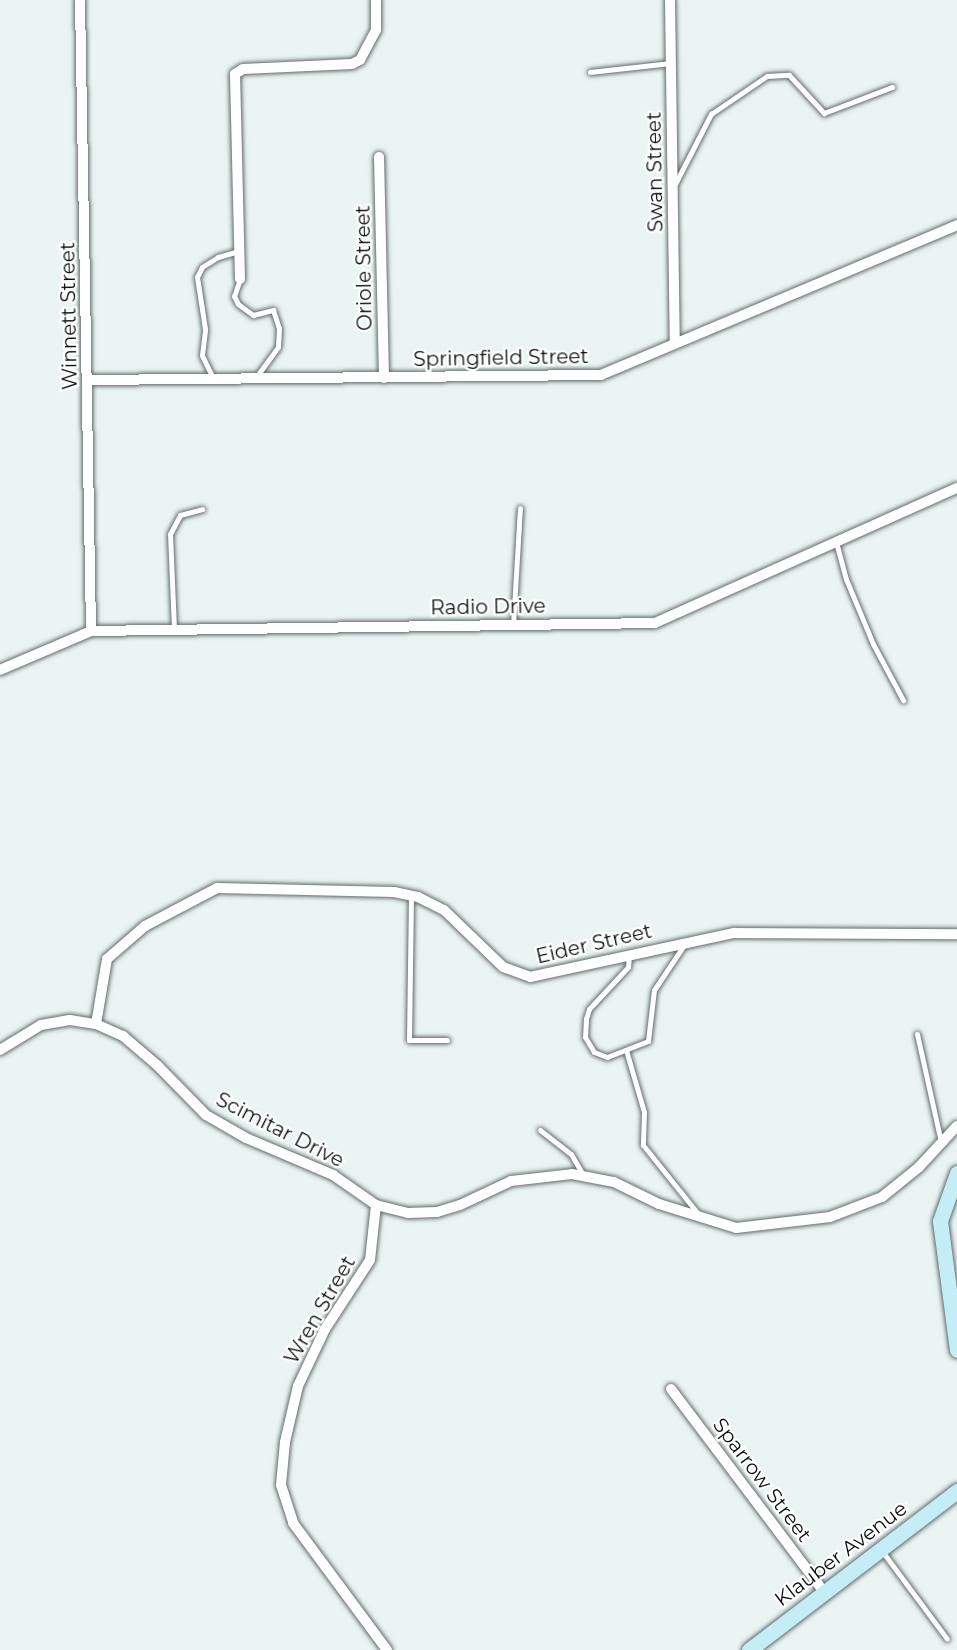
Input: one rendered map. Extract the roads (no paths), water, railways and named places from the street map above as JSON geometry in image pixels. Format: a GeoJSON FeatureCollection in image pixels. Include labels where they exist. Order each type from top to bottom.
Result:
{"type":"FeatureCollection","features":[{"type":"Feature","properties":{"kind":"street","name":"Winnett Street"},"geometry":{"type":"LineString","coordinates":[[80,0],[91,631]]}},
{"type":"Feature","properties":{"kind":"street"},"geometry":{"type":"LineString","coordinates":[[240,279],[235,74],[243,69],[352,64],[365,54],[376,30],[376,0]]}},
{"type":"Feature","properties":{"kind":"street","name":"Swan Street"},"geometry":{"type":"LineString","coordinates":[[670,0],[675,343]]}},
{"type":"Feature","properties":{"kind":"street","name":"Oriole Street"},"geometry":{"type":"LineString","coordinates":[[379,158],[384,378]]}},
{"type":"Feature","properties":{"kind":"street","name":"Springfield Street"},"geometry":{"type":"LineString","coordinates":[[88,380],[601,375],[957,225]]}},
{"type":"Feature","properties":{"kind":"street","name":"Radio Drive"},"geometry":{"type":"LineString","coordinates":[[0,670],[91,631],[655,622],[957,488]]}},
{"type":"Feature","properties":{"kind":"street","name":"Eider Street"},"geometry":{"type":"LineString","coordinates":[[96,1024],[107,959],[145,926],[217,888],[370,891],[411,896],[444,910],[503,967],[530,977],[686,941],[734,933],[957,934]]}},
{"type":"Feature","properties":{"kind":"street","name":"Scimitar Drive"},"geometry":{"type":"LineString","coordinates":[[0,1050],[41,1025],[70,1020],[96,1024],[123,1036],[206,1115],[246,1138],[333,1175],[376,1205],[408,1213],[437,1212],[511,1181],[541,1175],[584,1176],[614,1182],[703,1220],[736,1228],[830,1218],[882,1197],[942,1144],[957,1126]]}},
{"type":"Feature","properties":{"kind":"street"},"geometry":{"type":"LineString","coordinates":[[957,1173],[940,1221],[957,1350]]}},
{"type":"Feature","properties":{"kind":"street","name":"Wren Street"},"geometry":{"type":"LineString","coordinates":[[376,1205],[370,1260],[325,1329],[298,1386],[285,1442],[281,1485],[293,1523],[387,1650]]}},
{"type":"Feature","properties":{"kind":"street","name":"Sparrow Street"},"geometry":{"type":"LineString","coordinates":[[671,1389],[824,1593]]}},
{"type":"Feature","properties":{"kind":"street","name":"Klauber Avenue"},"geometry":{"type":"LineString","coordinates":[[759,1647],[824,1593],[882,1551],[957,1491]]}},
{"type":"Feature","properties":{"kind":"lane"},"geometry":{"type":"LineString","coordinates":[[590,72],[671,63]]}},
{"type":"Feature","properties":{"kind":"lane"},"geometry":{"type":"LineString","coordinates":[[674,185],[711,114],[767,76],[789,75],[824,113],[892,87]]}},
{"type":"Feature","properties":{"kind":"lane"},"geometry":{"type":"LineString","coordinates":[[214,379],[202,355],[205,328],[197,276],[202,267],[218,257],[239,251]]}},
{"type":"Feature","properties":{"kind":"lane"},"geometry":{"type":"LineString","coordinates":[[240,279],[234,296],[238,304],[253,315],[273,310],[279,328],[278,347],[255,379]]}},
{"type":"Feature","properties":{"kind":"lane"},"geometry":{"type":"LineString","coordinates":[[513,625],[520,508]]}},
{"type":"Feature","properties":{"kind":"lane"},"geometry":{"type":"LineString","coordinates":[[174,629],[170,534],[180,515],[202,509]]}},
{"type":"Feature","properties":{"kind":"lane"},"geometry":{"type":"LineString","coordinates":[[836,542],[846,579],[873,644],[903,700]]}},
{"type":"Feature","properties":{"kind":"lane"},"geometry":{"type":"LineString","coordinates":[[411,896],[409,1040],[447,1040]]}},
{"type":"Feature","properties":{"kind":"lane"},"geometry":{"type":"LineString","coordinates":[[630,954],[628,967],[589,1009],[585,1019],[585,1037],[594,1052],[607,1057],[648,1041],[654,990],[686,941]]}},
{"type":"Feature","properties":{"kind":"lane"},"geometry":{"type":"LineString","coordinates":[[917,1034],[942,1144]]}},
{"type":"Feature","properties":{"kind":"lane"},"geometry":{"type":"LineString","coordinates":[[626,1050],[644,1113],[644,1144],[703,1220]]}},
{"type":"Feature","properties":{"kind":"lane"},"geometry":{"type":"LineString","coordinates":[[540,1130],[571,1154],[584,1176]]}},
{"type":"Feature","properties":{"kind":"lane"},"geometry":{"type":"LineString","coordinates":[[882,1551],[947,1639]]}}]}
